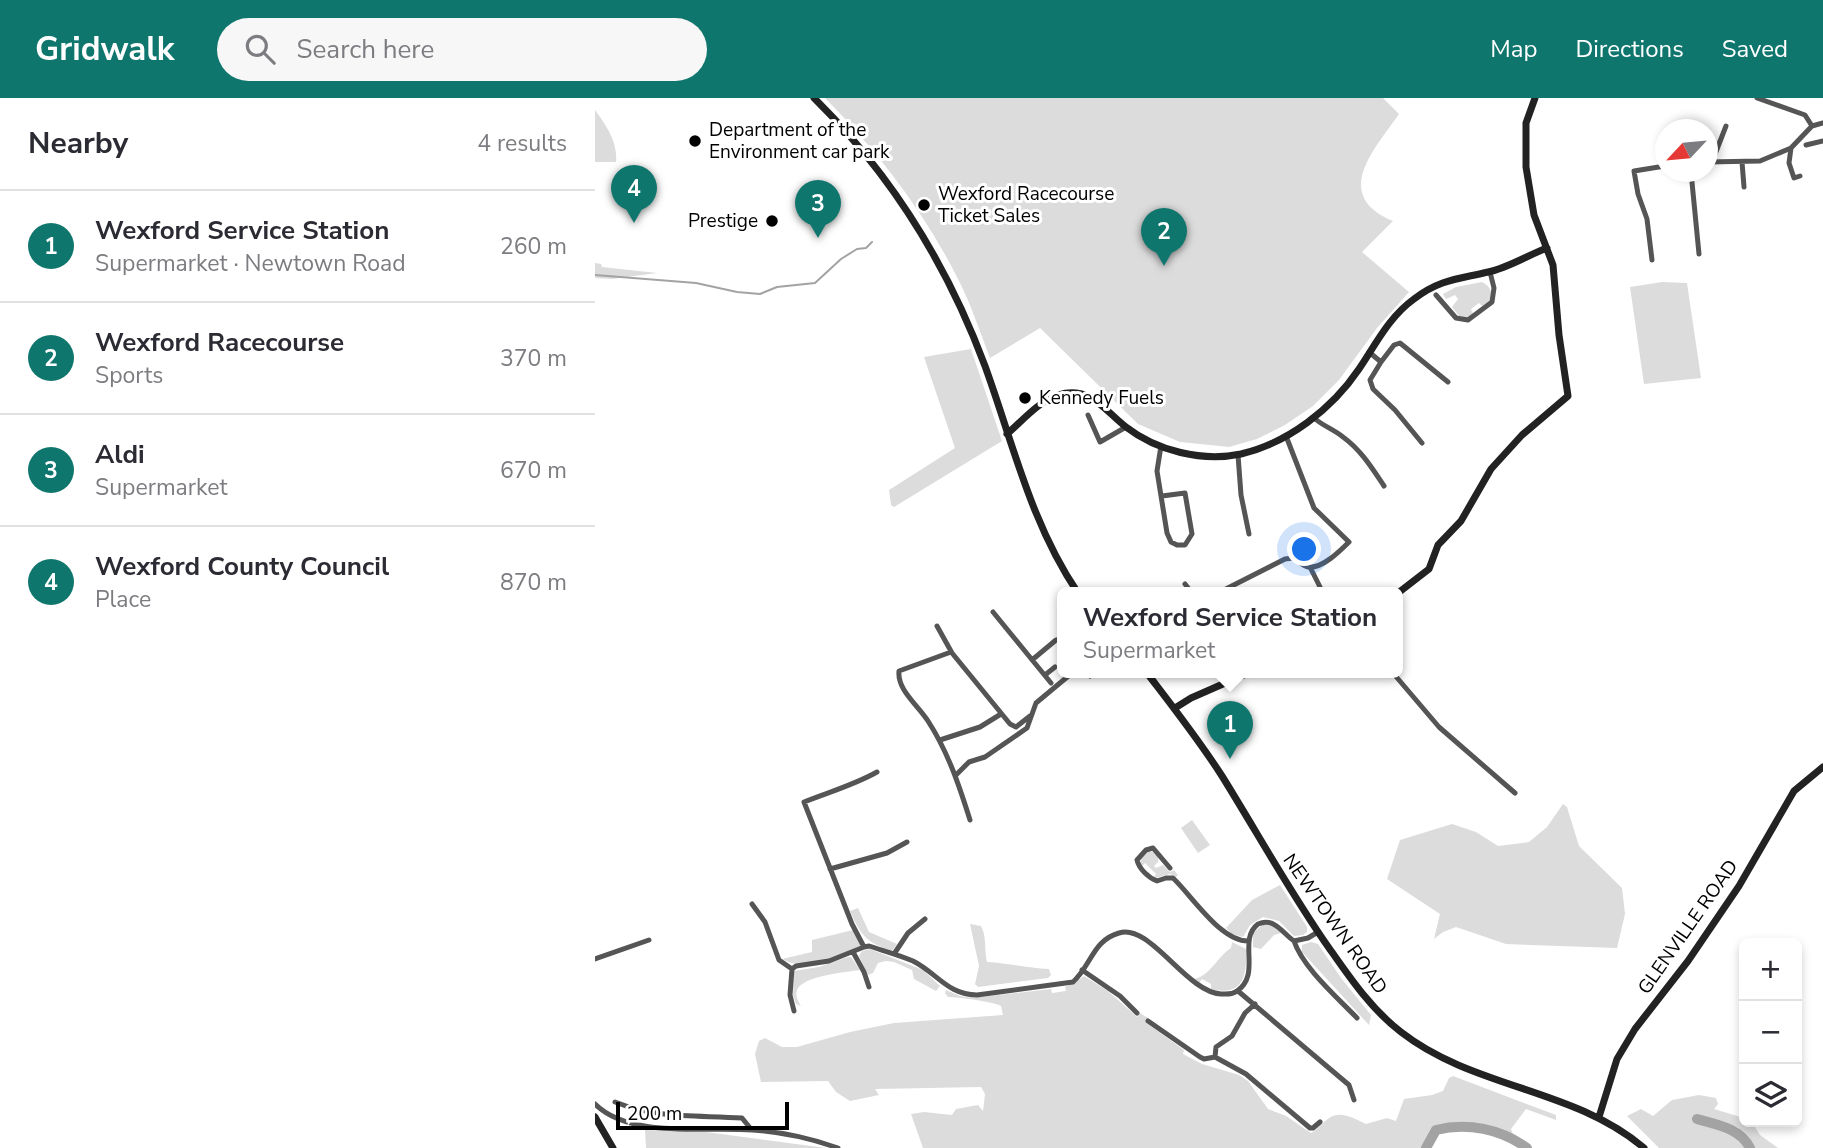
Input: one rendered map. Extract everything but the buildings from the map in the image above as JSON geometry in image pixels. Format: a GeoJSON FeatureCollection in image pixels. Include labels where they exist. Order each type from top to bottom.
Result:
{"type":"FeatureCollection","features":[{"type":"Feature","properties":{"kind":"street"},"geometry":{"type":"LineString","coordinates":[[814,98],[884,175],[937,258],[973,334],[1025,488],[1053,552],[1074,587]]}},
{"type":"Feature","properties":{"kind":"street"},"geometry":{"type":"LineString","coordinates":[[1403,589],[1429,569],[1438,545],[1461,521],[1491,470],[1522,435],[1568,396],[1553,265],[1534,215],[1526,167],[1526,122],[1535,98]]}},
{"type":"Feature","properties":{"kind":"street"},"geometry":{"type":"LineString","coordinates":[[1757,98],[1805,115],[1812,126]]}},
{"type":"Feature","properties":{"kind":"street"},"geometry":{"type":"LineString","coordinates":[[1718,162],[1760,161],[1791,148],[1812,126],[1823,123]]}},
{"type":"Feature","properties":{"kind":"street"},"geometry":{"type":"LineString","coordinates":[[1718,143],[1726,126]]}},
{"type":"Feature","properties":{"kind":"street"},"geometry":{"type":"LineString","coordinates":[[1807,145],[1823,141]]}},
{"type":"Feature","properties":{"kind":"street"},"geometry":{"type":"LineString","coordinates":[[1791,148],[1789,163],[1794,178],[1800,176]]}},
{"type":"Feature","properties":{"kind":"street"},"geometry":{"type":"LineString","coordinates":[[1742,162],[1744,187]]}},
{"type":"Feature","properties":{"kind":"street"},"geometry":{"type":"LineString","coordinates":[[1652,260],[1647,219],[1638,194],[1634,171],[1655,168]]}},
{"type":"Feature","properties":{"kind":"street"},"geometry":{"type":"LineString","coordinates":[[1692,182],[1699,254]]}},
{"type":"Feature","properties":{"kind":"street"},"geometry":{"type":"LineString","coordinates":[[1007,434],[1048,399],[1072,393],[1098,401],[1126,427],[1161,446],[1200,456],[1238,454],[1258,449],[1286,436],[1314,418],[1346,387],[1387,325],[1422,293],[1461,276],[1490,272],[1547,248]]}},
{"type":"Feature","properties":{"kind":"street"},"geometry":{"type":"LineString","coordinates":[[1436,295],[1456,318],[1468,320],[1492,302],[1494,288],[1490,272]]}},
{"type":"Feature","properties":{"kind":"street"},"geometry":{"type":"LineString","coordinates":[[1422,443],[1395,410],[1373,389],[1370,380],[1394,345],[1400,343],[1448,382]]}},
{"type":"Feature","properties":{"kind":"street"},"geometry":{"type":"LineString","coordinates":[[1369,352],[1381,362]]}},
{"type":"Feature","properties":{"kind":"street"},"geometry":{"type":"LineString","coordinates":[[1088,415],[1100,442]]}},
{"type":"Feature","properties":{"kind":"street"},"geometry":{"type":"LineString","coordinates":[[1314,418],[1324,427],[1342,436],[1359,452],[1384,486]]}},
{"type":"Feature","properties":{"kind":"street"},"geometry":{"type":"LineString","coordinates":[[1093,446],[1126,427]]}},
{"type":"Feature","properties":{"kind":"street"},"geometry":{"type":"LineString","coordinates":[[1286,436],[1314,508],[1349,542],[1338,554],[1310,567]]}},
{"type":"Feature","properties":{"kind":"street"},"geometry":{"type":"LineString","coordinates":[[1161,446],[1157,471],[1171,542],[1177,545],[1185,545],[1192,534],[1185,483]]}},
{"type":"Feature","properties":{"kind":"street"},"geometry":{"type":"LineString","coordinates":[[1238,454],[1241,495],[1249,534]]}},
{"type":"Feature","properties":{"kind":"street"},"geometry":{"type":"LineString","coordinates":[[1162,496],[1185,493]]}},
{"type":"Feature","properties":{"kind":"street"},"geometry":{"type":"LineString","coordinates":[[1230,587],[1285,559],[1293,558],[1310,567],[1320,587]]}},
{"type":"Feature","properties":{"kind":"street"},"geometry":{"type":"LineString","coordinates":[[1185,583],[1188,587]]}},
{"type":"Feature","properties":{"kind":"street"},"geometry":{"type":"LineString","coordinates":[[1004,610],[995,614],[1059,695]]}},
{"type":"Feature","properties":{"kind":"street"},"geometry":{"type":"LineString","coordinates":[[937,626],[951,652],[1010,724],[1016,727],[1032,713]]}},
{"type":"Feature","properties":{"kind":"street"},"geometry":{"type":"LineString","coordinates":[[1032,660],[1057,640]]}},
{"type":"Feature","properties":{"kind":"street"},"geometry":{"type":"LineString","coordinates":[[951,652],[899,671],[898,679],[940,740],[956,775],[970,820]]}},
{"type":"Feature","properties":{"kind":"street"},"geometry":{"type":"LineString","coordinates":[[1045,675],[1055,667]]}},
{"type":"Feature","properties":{"kind":"street"},"geometry":{"type":"LineString","coordinates":[[956,775],[969,762],[985,757],[1027,727],[1036,703],[1065,678]]}},
{"type":"Feature","properties":{"kind":"street","name":"NEWTOWN ROAD"},"geometry":{"type":"LineString","coordinates":[[1150,678],[1175,708],[1221,776],[1268,856],[1367,1000],[1400,1031],[1435,1055],[1468,1070],[1559,1100],[1599,1117],[1644,1148]]}},
{"type":"Feature","properties":{"kind":"street"},"geometry":{"type":"LineString","coordinates":[[1175,708],[1237,678]]}},
{"type":"Feature","properties":{"kind":"street"},"geometry":{"type":"LineString","coordinates":[[1397,678],[1439,727],[1515,793]]}},
{"type":"Feature","properties":{"kind":"street"},"geometry":{"type":"LineString","coordinates":[[940,740],[980,727],[1001,714]]}},
{"type":"Feature","properties":{"kind":"street","name":"GLENVILLE ROAD"},"geometry":{"type":"LineString","coordinates":[[1599,1117],[1617,1059],[1635,1029],[1688,961],[1738,886],[1794,791],[1823,767]]}},
{"type":"Feature","properties":{"kind":"street"},"geometry":{"type":"LineString","coordinates":[[865,947],[804,802],[857,783],[877,772]]}},
{"type":"Feature","properties":{"kind":"street"},"geometry":{"type":"LineString","coordinates":[[830,869],[887,853],[907,842]]}},
{"type":"Feature","properties":{"kind":"street"},"geometry":{"type":"LineString","coordinates":[[1170,868],[1156,851],[1149,848],[1137,860],[1139,867],[1154,880],[1173,878],[1227,935],[1241,941],[1249,941]]}},
{"type":"Feature","properties":{"kind":"street"},"geometry":{"type":"LineString","coordinates":[[1157,866],[1164,860]]}},
{"type":"Feature","properties":{"kind":"street"},"geometry":{"type":"LineString","coordinates":[[752,904],[765,922],[779,960],[792,969]]}},
{"type":"Feature","properties":{"kind":"street"},"geometry":{"type":"LineString","coordinates":[[894,954],[908,933],[925,919]]}},
{"type":"Feature","properties":{"kind":"street"},"geometry":{"type":"LineString","coordinates":[[792,969],[829,961],[869,946],[926,969],[945,986],[959,993],[977,995],[1073,982],[1102,941],[1118,933],[1127,932],[1157,948],[1204,989],[1230,994],[1238,991],[1250,970],[1249,941],[1255,926],[1268,921],[1279,926],[1294,942],[1310,967],[1357,1018]]}},
{"type":"Feature","properties":{"kind":"street"},"geometry":{"type":"LineString","coordinates":[[1294,942],[1318,932]]}},
{"type":"Feature","properties":{"kind":"street"},"geometry":{"type":"LineString","coordinates":[[595,960],[649,940]]}},
{"type":"Feature","properties":{"kind":"street"},"geometry":{"type":"LineString","coordinates":[[853,952],[869,987]]}},
{"type":"Feature","properties":{"kind":"street"},"geometry":{"type":"LineString","coordinates":[[792,969],[790,995],[794,1011]]}},
{"type":"Feature","properties":{"kind":"street"},"geometry":{"type":"LineString","coordinates":[[1082,970],[1119,996],[1137,1013]]}},
{"type":"Feature","properties":{"kind":"street"},"geometry":{"type":"LineString","coordinates":[[1238,991],[1349,1085],[1354,1100]]}},
{"type":"Feature","properties":{"kind":"street"},"geometry":{"type":"LineString","coordinates":[[1215,1057],[1216,1047],[1232,1036],[1245,1013],[1255,1004]]}},
{"type":"Feature","properties":{"kind":"street"},"geometry":{"type":"LineString","coordinates":[[1148,1021],[1200,1057],[1215,1057],[1246,1074],[1310,1128],[1320,1122]]}},
{"type":"Feature","properties":{"kind":"street"},"geometry":{"type":"LineString","coordinates":[[615,1102],[637,1111],[663,1115],[742,1118],[751,1129]]}},
{"type":"Feature","properties":{"kind":"street"},"geometry":{"type":"LineString","coordinates":[[595,1104],[613,1117],[653,1127],[751,1129],[801,1136],[838,1148]]}},
{"type":"Feature","properties":{"kind":"street"},"geometry":{"type":"LineString","coordinates":[[595,1117],[613,1148]]}},
{"type":"Feature","properties":{"kind":"street"},"geometry":{"type":"LineString","coordinates":[[601,1129],[613,1117]]}},
{"type":"Feature","properties":{"kind":"shaded area"},"geometry":{"type":"Polygon","coordinates":[[[825,98],[1383,98],[1399,114],[1370,157],[1363,171],[1361,185],[1364,198],[1374,210],[1393,221],[1362,252],[1409,292],[1377,328],[1339,380],[1313,406],[1285,425],[1257,439],[1229,447],[1180,442],[1138,424],[1040,328],[990,358],[963,289],[915,206],[881,161],[825,98]]]}},
{"type":"Feature","properties":{"kind":"shaded area"},"geometry":{"type":"Polygon","coordinates":[[[595,110],[613,141],[616,162],[595,162],[595,110]]]}},
{"type":"Feature","properties":{"kind":"shaded area"},"geometry":{"type":"Polygon","coordinates":[[[595,263],[601,264],[602,267],[657,273],[612,279],[595,278],[595,263]]]}},
{"type":"Feature","properties":{"kind":"shaded area"},"geometry":{"type":"Polygon","coordinates":[[[1482,282],[1490,290],[1490,301],[1482,306],[1479,303],[1471,309],[1473,314],[1468,318],[1459,316],[1452,307],[1458,299],[1455,295],[1446,299],[1443,294],[1456,287],[1482,282]]]}},
{"type":"Feature","properties":{"kind":"shaded area"},"geometry":{"type":"Polygon","coordinates":[[[1662,282],[1687,283],[1701,378],[1644,384],[1630,287],[1662,282]]]}},
{"type":"Feature","properties":{"kind":"shaded area"},"geometry":{"type":"Polygon","coordinates":[[[971,349],[1002,441],[894,507],[891,505],[889,490],[955,448],[924,357],[971,349]]]}},
{"type":"Feature","properties":{"kind":"shaded area"},"geometry":{"type":"Polygon","coordinates":[[[1563,804],[1567,807],[1579,846],[1622,888],[1625,914],[1617,948],[1506,944],[1456,927],[1434,939],[1440,914],[1387,879],[1400,840],[1452,824],[1476,832],[1498,846],[1529,842],[1547,827],[1563,804]]]}},
{"type":"Feature","properties":{"kind":"shaded area"},"geometry":{"type":"Polygon","coordinates":[[[1192,820],[1210,845],[1198,853],[1181,828],[1192,820]]]}},
{"type":"Feature","properties":{"kind":"shaded area"},"geometry":{"type":"Polygon","coordinates":[[[1148,852],[1153,852],[1158,857],[1154,866],[1156,868],[1163,865],[1178,875],[1154,877],[1156,874],[1145,863],[1142,866],[1141,864],[1148,852]]]}},
{"type":"Feature","properties":{"kind":"shaded area"},"geometry":{"type":"Polygon","coordinates":[[[1280,885],[1307,927],[1307,932],[1294,936],[1279,921],[1263,917],[1250,925],[1243,937],[1232,934],[1226,928],[1252,900],[1280,885]]]}},
{"type":"Feature","properties":{"kind":"shaded area"},"geometry":{"type":"Polygon","coordinates":[[[858,908],[869,932],[897,944],[892,951],[870,941],[861,932],[850,911],[858,908]]]}},
{"type":"Feature","properties":{"kind":"shaded area"},"geometry":{"type":"Polygon","coordinates":[[[970,924],[981,926],[987,962],[1049,969],[1051,975],[1048,978],[978,987],[975,984],[979,966],[970,924]]]}},
{"type":"Feature","properties":{"kind":"shaded area"},"geometry":{"type":"Polygon","coordinates":[[[1262,925],[1272,925],[1281,933],[1274,935],[1261,949],[1253,947],[1253,933],[1262,925]]]}},
{"type":"Feature","properties":{"kind":"shaded area"},"geometry":{"type":"Polygon","coordinates":[[[853,930],[860,946],[842,954],[801,964],[782,959],[812,952],[812,940],[853,930]]]}},
{"type":"Feature","properties":{"kind":"shaded area"},"geometry":{"type":"Polygon","coordinates":[[[1232,942],[1246,949],[1246,967],[1237,987],[1222,991],[1211,989],[1211,984],[1202,979],[1199,983],[1194,979],[1209,970],[1231,948],[1232,942]]]}},
{"type":"Feature","properties":{"kind":"shaded area"},"geometry":{"type":"Polygon","coordinates":[[[1311,942],[1318,944],[1371,1015],[1369,1025],[1302,952],[1302,945],[1311,942]]]}},
{"type":"Feature","properties":{"kind":"shaded area"},"geometry":{"type":"Polygon","coordinates":[[[870,949],[923,970],[940,986],[936,991],[914,979],[912,970],[894,962],[878,963],[873,973],[868,975],[859,956],[862,951],[870,949]]]}},
{"type":"Feature","properties":{"kind":"shaded area"},"geometry":{"type":"Polygon","coordinates":[[[851,957],[860,970],[825,975],[807,981],[797,990],[801,1006],[796,1004],[793,995],[794,971],[819,967],[851,957]]]}},
{"type":"Feature","properties":{"kind":"shaded area"},"geometry":{"type":"Polygon","coordinates":[[[1084,976],[1108,991],[1137,1017],[1140,1013],[1148,1018],[1145,1022],[1184,1050],[1183,1054],[1202,1064],[1239,1075],[1248,1081],[1268,1109],[1286,1116],[1311,1133],[1329,1118],[1338,1115],[1348,1116],[1366,1124],[1387,1118],[1396,1121],[1404,1099],[1443,1091],[1449,1078],[1453,1076],[1556,1115],[1556,1120],[1526,1109],[1511,1129],[1515,1139],[1476,1129],[1436,1130],[1428,1143],[1430,1148],[923,1148],[911,1114],[924,1112],[952,1115],[956,1109],[978,1105],[983,1111],[985,1094],[981,1087],[875,1089],[879,1095],[850,1101],[836,1092],[828,1081],[761,1082],[755,1054],[759,1041],[765,1038],[782,1047],[797,1047],[894,1023],[1003,1015],[998,1004],[948,997],[946,990],[971,998],[1051,989],[1052,993],[1066,991],[1065,987],[1084,976]]]}},
{"type":"Feature","properties":{"kind":"shaded area"},"geometry":{"type":"Polygon","coordinates":[[[1699,1095],[1716,1098],[1718,1104],[1714,1109],[1739,1116],[1739,1127],[1755,1127],[1760,1135],[1778,1148],[1659,1148],[1627,1116],[1641,1109],[1653,1116],[1672,1100],[1699,1095]]]}},
{"type":"Feature","properties":{"kind":"shaded area"},"geometry":{"type":"Polygon","coordinates":[[[645,1130],[706,1132],[826,1148],[646,1148],[645,1130]]]}},
{"type":"Feature","properties":{"kind":"waterway"},"geometry":{"type":"LineString","coordinates":[[595,275],[696,283],[760,294],[777,287],[815,283],[841,259],[857,249],[866,248],[872,242]]}},
{"type":"Feature","properties":{"kind":"waterway"},"geometry":{"type":"LineString","coordinates":[[1697,1119],[1734,1132],[1746,1141],[1750,1148]]}},
{"type":"Feature","properties":{"kind":"waterway"},"geometry":{"type":"LineString","coordinates":[[1426,1148],[1436,1130],[1460,1127],[1495,1132],[1527,1148]]}},
{"type":"Feature","properties":{"kind":"place","name":"Department of the Environment car park"},"geometry":{"type":"Point","coordinates":[695,141]}},
{"type":"Feature","properties":{"kind":"place","name":"Wexford Racecourse Ticket Sales"},"geometry":{"type":"Point","coordinates":[924,205]}},
{"type":"Feature","properties":{"kind":"place","name":"Prestige"},"geometry":{"type":"Point","coordinates":[772,221]}},
{"type":"Feature","properties":{"kind":"place","name":"Wexford County Council"},"geometry":{"type":"Point","coordinates":[634,223]}},
{"type":"Feature","properties":{"kind":"place","name":"Aldi"},"geometry":{"type":"Point","coordinates":[818,238]}},
{"type":"Feature","properties":{"kind":"place","name":"Wexford Racecourse"},"geometry":{"type":"Point","coordinates":[1164,266]}},
{"type":"Feature","properties":{"kind":"place","name":"Kennedy Fuels"},"geometry":{"type":"Point","coordinates":[1025,398]}},
{"type":"Feature","properties":{"kind":"place","name":"Wexford Service Station"},"geometry":{"type":"Point","coordinates":[1230,759]}}]}
